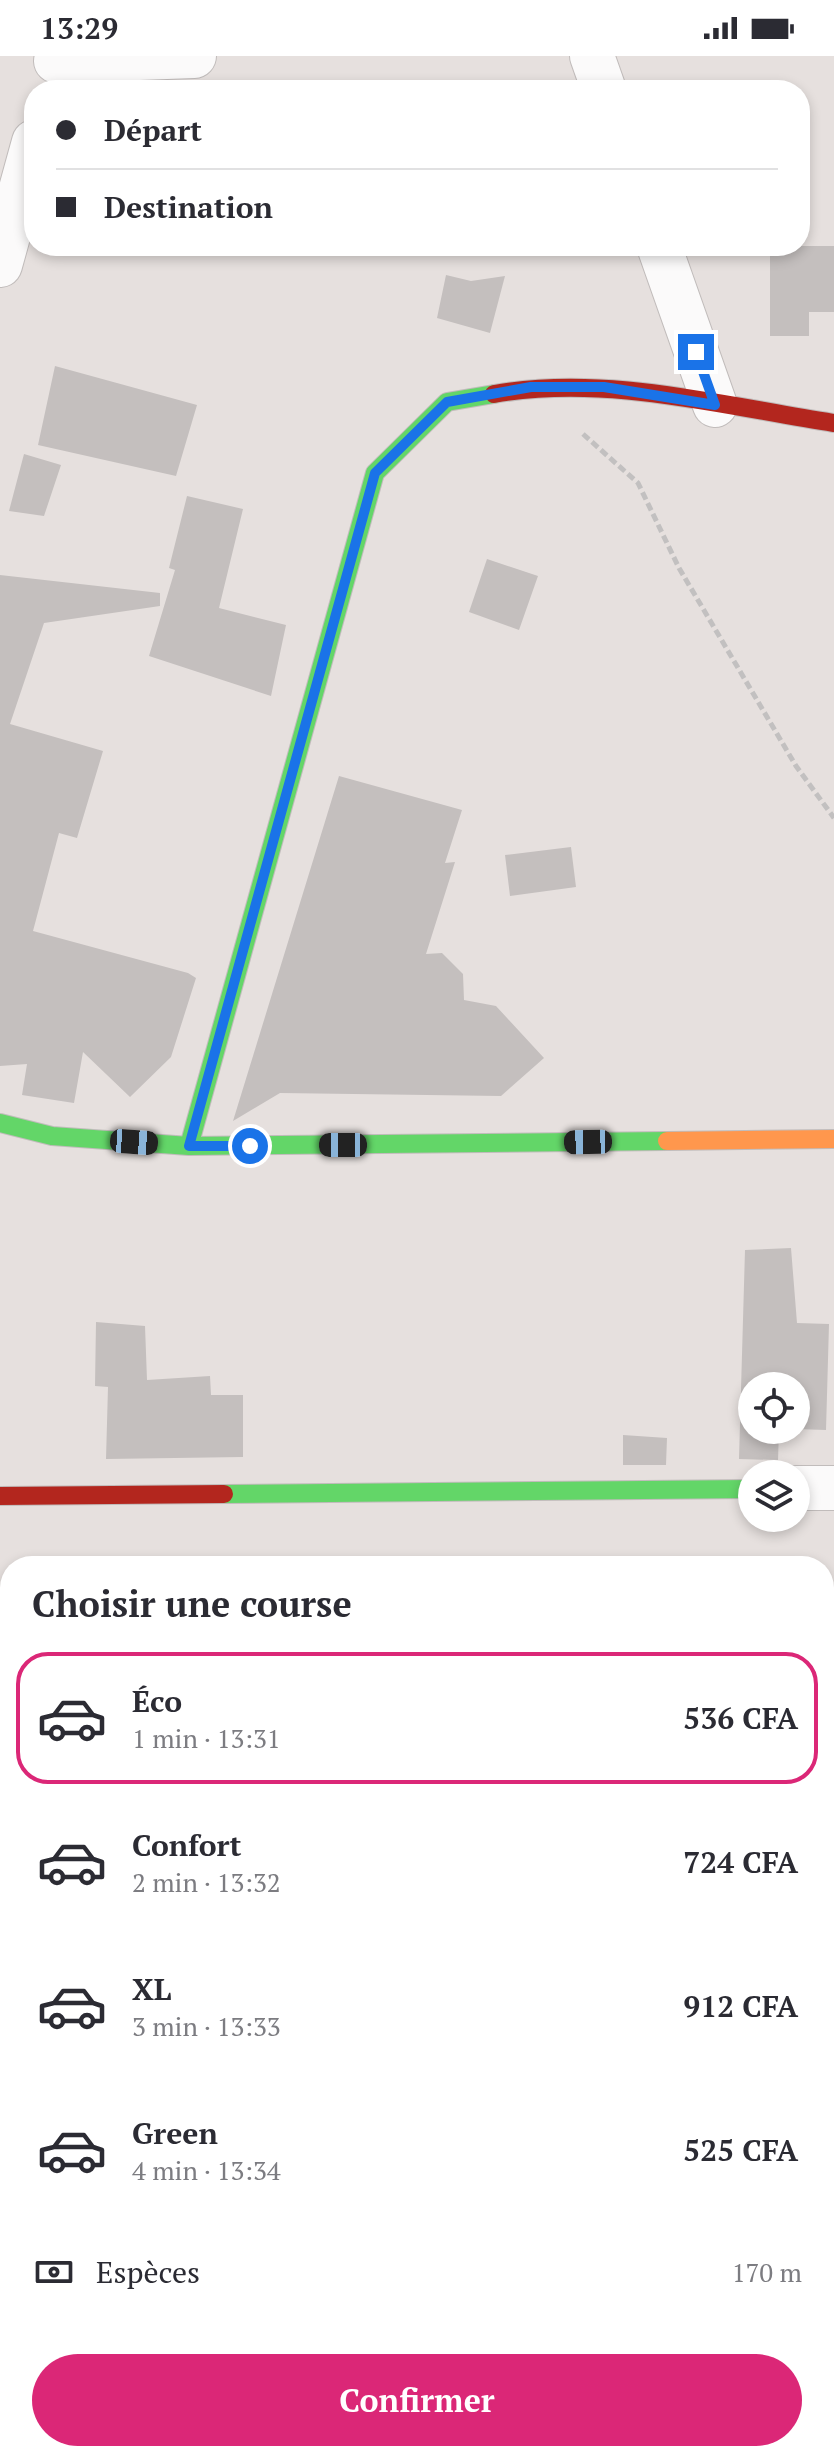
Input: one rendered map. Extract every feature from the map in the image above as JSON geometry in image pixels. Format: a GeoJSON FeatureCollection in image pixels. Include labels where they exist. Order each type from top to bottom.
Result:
{"type":"FeatureCollection","features":[{"type":"Feature","properties":{"kind":"street"},"geometry":{"type":"LineString","coordinates":[[54,69],[194,56]]}},
{"type":"Feature","properties":{"kind":"street"},"geometry":{"type":"LineString","coordinates":[[592,56],[600,80]]}},
{"type":"Feature","properties":{"kind":"street"},"geometry":{"type":"LineString","coordinates":[[0,265],[24,178]]}},
{"type":"Feature","properties":{"kind":"street"},"geometry":{"type":"LineString","coordinates":[[663,256],[715,405]]}},
{"type":"Feature","properties":{"kind":"street"},"geometry":{"type":"LineString","coordinates":[[189,1146],[375,473],[447,402],[531,387],[604,387],[834,423]]}},
{"type":"Feature","properties":{"kind":"street"},"geometry":{"type":"LineString","coordinates":[[0,1123],[52,1136],[189,1146],[834,1139]]}},
{"type":"Feature","properties":{"kind":"street"},"geometry":{"type":"LineString","coordinates":[[810,1488],[834,1488]]}},
{"type":"Feature","properties":{"kind":"street"},"geometry":{"type":"LineString","coordinates":[[0,1496],[738,1489]]}},
{"type":"Feature","properties":{"kind":"path"},"geometry":{"type":"LineString","coordinates":[[531,387],[638,483],[679,568],[796,766],[834,818]]}},
{"type":"Feature","properties":{"kind":"building"},"geometry":{"type":"Polygon","coordinates":[[[810,246],[834,246],[834,312],[809,312],[809,336],[770,336],[770,256],[810,256],[810,246]]]}},
{"type":"Feature","properties":{"kind":"building"},"geometry":{"type":"Polygon","coordinates":[[[446,275],[471,281],[505,276],[490,333],[437,318],[446,275]]]}},
{"type":"Feature","properties":{"kind":"building"},"geometry":{"type":"Polygon","coordinates":[[[55,366],[197,405],[176,476],[38,445],[55,366]]]}},
{"type":"Feature","properties":{"kind":"building"},"geometry":{"type":"Polygon","coordinates":[[[24,454],[61,465],[44,516],[9,511],[24,454]]]}},
{"type":"Feature","properties":{"kind":"building"},"geometry":{"type":"Polygon","coordinates":[[[187,496],[243,509],[219,608],[286,625],[271,696],[149,656],[175,570],[169,568],[187,496]]]}},
{"type":"Feature","properties":{"kind":"building"},"geometry":{"type":"Polygon","coordinates":[[[487,559],[538,576],[519,630],[469,612],[487,559]]]}},
{"type":"Feature","properties":{"kind":"building"},"geometry":{"type":"Polygon","coordinates":[[[0,575],[160,593],[160,606],[44,623],[10,724],[103,751],[77,838],[59,833],[33,931],[188,973],[196,978],[171,1057],[130,1097],[83,1052],[74,1103],[22,1095],[27,1064],[0,1066],[0,575]]]}},
{"type":"Feature","properties":{"kind":"building"},"geometry":{"type":"Polygon","coordinates":[[[339,776],[462,810],[445,863],[455,862],[426,954],[442,953],[463,974],[464,1000],[496,1006],[544,1058],[501,1096],[280,1093],[233,1121],[339,776]]]}},
{"type":"Feature","properties":{"kind":"building"},"geometry":{"type":"Polygon","coordinates":[[[571,847],[576,887],[510,896],[505,855],[571,847]]]}},
{"type":"Feature","properties":{"kind":"building"},"geometry":{"type":"Polygon","coordinates":[[[791,1248],[797,1323],[829,1324],[826,1430],[810,1429],[810,1372],[741,1372],[745,1250],[791,1248]]]}},
{"type":"Feature","properties":{"kind":"building"},"geometry":{"type":"Polygon","coordinates":[[[96,1322],[145,1326],[147,1380],[210,1376],[211,1395],[243,1395],[243,1457],[106,1459],[108,1387],[95,1386],[96,1322]]]}},
{"type":"Feature","properties":{"kind":"building"},"geometry":{"type":"Polygon","coordinates":[[[623,1435],[667,1438],[666,1465],[623,1465],[623,1435]]]}},
{"type":"Feature","properties":{"kind":"building"},"geometry":{"type":"Polygon","coordinates":[[[739,1444],[779,1444],[778,1460],[739,1459],[739,1444]]]}},
{"type":"Feature","properties":{"kind":"traffic: fast"},"geometry":{"type":"LineString","coordinates":[[189,1146],[375,473],[447,402],[494,394]]}},
{"type":"Feature","properties":{"kind":"traffic: fast"},"geometry":{"type":"LineString","coordinates":[[0,1123],[52,1136],[189,1146],[667,1141]]}},
{"type":"Feature","properties":{"kind":"traffic: fast"},"geometry":{"type":"LineString","coordinates":[[224,1494],[738,1489]]}},
{"type":"Feature","properties":{"kind":"traffic: slow"},"geometry":{"type":"LineString","coordinates":[[667,1141],[834,1139]]}},
{"type":"Feature","properties":{"kind":"traffic: jam"},"geometry":{"type":"LineString","coordinates":[[494,394],[536,389],[622,390],[834,423]]}},
{"type":"Feature","properties":{"kind":"traffic: jam"},"geometry":{"type":"LineString","coordinates":[[0,1496],[224,1494]]}},
{"type":"Feature","properties":{"kind":"route"},"geometry":{"type":"LineString","coordinates":[[250,1146],[189,1146],[375,473],[447,402],[531,387],[604,387],[715,405],[696,352]]}}]}
